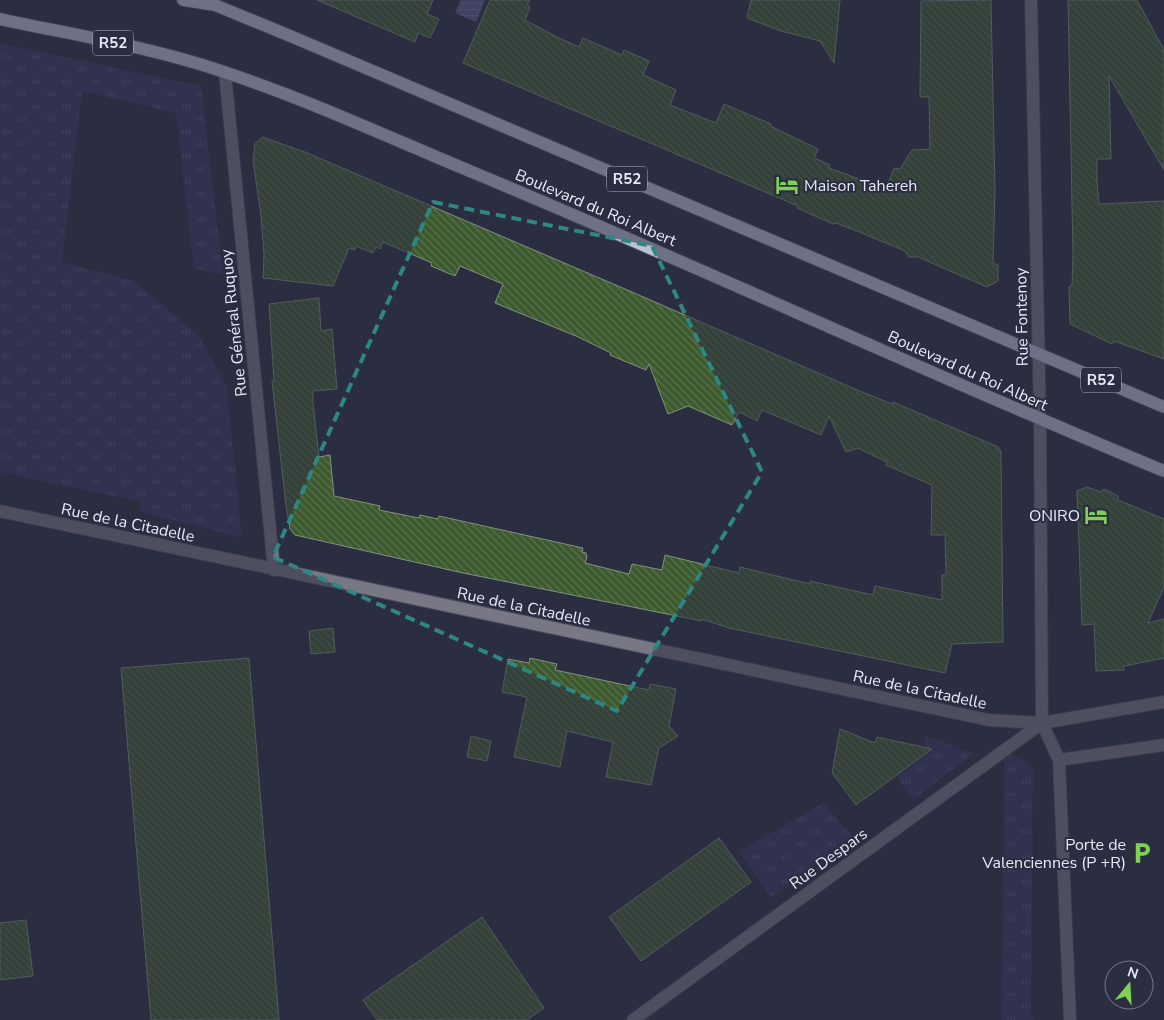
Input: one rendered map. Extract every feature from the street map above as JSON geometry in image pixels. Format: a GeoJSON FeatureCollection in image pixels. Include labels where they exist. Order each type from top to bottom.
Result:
{"type":"FeatureCollection","features":[{"type":"Feature","properties":{"kind":"main road","name":"R52"},"geometry":{"type":"LineString","coordinates":[[183,0],[215,3],[1164,407]]}},
{"type":"Feature","properties":{"kind":"main road","name":"Boulevard du Roi Albert"},"geometry":{"type":"LineString","coordinates":[[0,19],[170,56],[226,73],[285,95],[622,234],[1040,420],[1164,471]]}},
{"type":"Feature","properties":{"kind":"street","name":"Rue Fontenoy"},"geometry":{"type":"LineString","coordinates":[[1031,0],[1037,354],[1040,420],[1042,723]]}},
{"type":"Feature","properties":{"kind":"street","name":"Rue Général Ruquoy"},"geometry":{"type":"LineString","coordinates":[[226,73],[274,570]]}},
{"type":"Feature","properties":{"kind":"street","name":"Rue de la Citadelle"},"geometry":{"type":"LineString","coordinates":[[0,511],[989,720],[1042,723]]}},
{"type":"Feature","properties":{"kind":"street"},"geometry":{"type":"LineString","coordinates":[[1070,1020],[1060,760],[1042,723],[1164,702]]}},
{"type":"Feature","properties":{"kind":"street","name":"Rue Despars"},"geometry":{"type":"LineString","coordinates":[[633,1020],[1042,723]]}},
{"type":"Feature","properties":{"kind":"street"},"geometry":{"type":"LineString","coordinates":[[1060,760],[1164,745]]}},
{"type":"Feature","properties":{"kind":"highlighted area"},"geometry":{"type":"Polygon","coordinates":[[[433,202],[652,246],[762,472],[617,711],[273,557],[433,202]]]}},
{"type":"Feature","properties":{"kind":"green space"},"geometry":{"type":"Polygon","coordinates":[[[0,43],[201,86],[223,275],[194,268],[176,113],[82,91],[62,262],[134,281],[199,336],[227,387],[242,538],[139,511],[141,502],[0,472],[0,43]]]}},
{"type":"Feature","properties":{"kind":"green space"},"geometry":{"type":"Polygon","coordinates":[[[925,736],[974,753],[913,800],[897,778],[925,756],[925,736]]]}},
{"type":"Feature","properties":{"kind":"green space"},"geometry":{"type":"Polygon","coordinates":[[[1004,749],[1033,768],[1031,1011],[1033,1020],[1002,1020],[1004,749]]]}},
{"type":"Feature","properties":{"kind":"green space"},"geometry":{"type":"Polygon","coordinates":[[[824,803],[852,836],[771,898],[739,851],[824,803]]]}},
{"type":"Feature","properties":{"kind":"shaded area"},"geometry":{"type":"Polygon","coordinates":[[[461,0],[485,0],[476,22],[455,13],[461,0]]]}},
{"type":"Feature","properties":{"kind":"building"},"geometry":{"type":"Polygon","coordinates":[[[317,0],[433,0],[427,14],[439,19],[430,38],[418,33],[415,42],[317,0]]]}},
{"type":"Feature","properties":{"kind":"building"},"geometry":{"type":"Polygon","coordinates":[[[490,0],[530,0],[527,5],[530,7],[525,20],[559,38],[579,47],[583,38],[622,55],[624,50],[649,61],[643,75],[676,90],[670,105],[716,123],[724,104],[771,124],[770,126],[818,149],[814,158],[830,165],[829,168],[886,189],[894,168],[900,169],[912,150],[930,149],[929,97],[920,97],[921,1],[991,0],[995,191],[993,263],[998,265],[998,281],[987,287],[918,257],[909,257],[905,251],[836,223],[833,224],[797,208],[798,206],[463,63],[490,0]]]}},
{"type":"Feature","properties":{"kind":"building"},"geometry":{"type":"Polygon","coordinates":[[[751,0],[840,0],[834,63],[820,41],[781,31],[747,18],[751,0]]]}},
{"type":"Feature","properties":{"kind":"building"},"geometry":{"type":"Polygon","coordinates":[[[1068,0],[1137,0],[1164,50],[1164,170],[1109,76],[1111,159],[1097,159],[1097,182],[1099,204],[1164,201],[1164,359],[1114,341],[1112,344],[1070,324],[1069,287],[1072,285],[1073,256],[1068,0]]]}},
{"type":"Feature","properties":{"kind":"building"},"geometry":{"type":"Polygon","coordinates":[[[262,137],[305,152],[855,389],[892,404],[893,402],[998,447],[1001,451],[1003,642],[952,644],[945,673],[729,628],[702,619],[702,621],[463,573],[295,535],[290,529],[286,506],[272,381],[274,381],[269,304],[319,298],[321,331],[332,329],[337,389],[313,391],[313,403],[319,457],[330,455],[334,496],[380,506],[379,510],[419,518],[420,515],[438,519],[439,516],[583,548],[582,552],[586,553],[587,557],[585,563],[629,574],[632,564],[662,570],[665,555],[739,573],[740,567],[810,584],[810,581],[873,595],[875,586],[942,600],[942,575],[946,575],[945,535],[931,535],[932,485],[886,465],[887,462],[858,448],[846,452],[829,416],[821,435],[762,410],[757,421],[739,412],[732,425],[688,406],[668,414],[649,364],[646,370],[610,355],[611,353],[576,336],[495,303],[503,284],[460,266],[455,276],[431,266],[432,263],[383,242],[380,249],[376,247],[373,253],[356,246],[355,250],[349,248],[333,286],[263,278],[264,255],[261,216],[253,160],[255,144],[262,137]]]}},
{"type":"Feature","properties":{"kind":"building"},"geometry":{"type":"Polygon","coordinates":[[[1087,487],[1101,492],[1104,489],[1118,496],[1118,500],[1164,519],[1164,587],[1148,623],[1164,619],[1164,658],[1124,666],[1124,670],[1096,671],[1094,624],[1082,625],[1077,491],[1087,487]]]}},
{"type":"Feature","properties":{"kind":"building"},"geometry":{"type":"Polygon","coordinates":[[[333,628],[335,652],[311,654],[309,631],[333,628]]]}},
{"type":"Feature","properties":{"kind":"building"},"geometry":{"type":"Polygon","coordinates":[[[249,658],[279,1020],[151,1020],[121,668],[249,658]]]}},
{"type":"Feature","properties":{"kind":"building"},"geometry":{"type":"Polygon","coordinates":[[[530,658],[557,664],[555,670],[649,690],[650,684],[676,689],[669,726],[678,736],[659,748],[651,785],[606,777],[613,742],[567,731],[560,767],[514,757],[527,697],[502,692],[508,659],[529,663],[530,658]]]}},
{"type":"Feature","properties":{"kind":"building"},"geometry":{"type":"Polygon","coordinates":[[[840,729],[875,743],[877,737],[932,749],[856,805],[832,773],[840,729]]]}},
{"type":"Feature","properties":{"kind":"building"},"geometry":{"type":"Polygon","coordinates":[[[471,736],[491,741],[487,761],[467,757],[471,736]]]}},
{"type":"Feature","properties":{"kind":"building"},"geometry":{"type":"Polygon","coordinates":[[[719,838],[751,882],[641,961],[609,917],[719,838]]]}},
{"type":"Feature","properties":{"kind":"building"},"geometry":{"type":"Polygon","coordinates":[[[482,917],[544,1008],[527,1020],[377,1020],[363,1000],[482,917]]]}},
{"type":"Feature","properties":{"kind":"building"},"geometry":{"type":"Polygon","coordinates":[[[26,920],[33,976],[0,980],[0,923],[26,920]]]}},
{"type":"Feature","properties":{"kind":"place","name":"Maison Tahereh"},"geometry":{"type":"Point","coordinates":[787,185]}},
{"type":"Feature","properties":{"kind":"place","name":"ONIRO"},"geometry":{"type":"Point","coordinates":[1096,515]}},
{"type":"Feature","properties":{"kind":"place","name":"Porte de Valenciennes (P +R)"},"geometry":{"type":"Point","coordinates":[1142,853]}}]}
